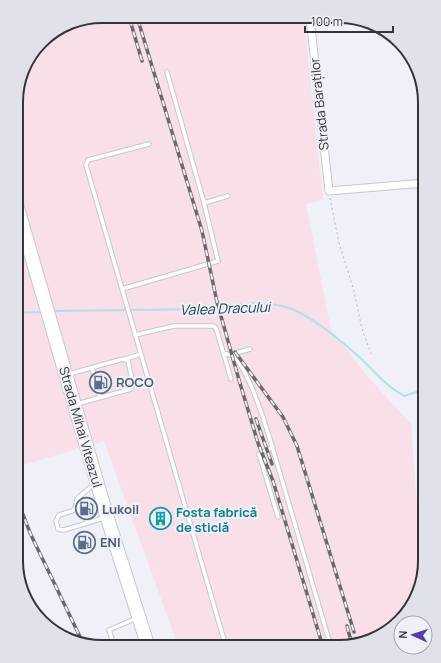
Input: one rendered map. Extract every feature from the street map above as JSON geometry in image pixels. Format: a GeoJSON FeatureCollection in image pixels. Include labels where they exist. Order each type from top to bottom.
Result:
{"type":"FeatureCollection","features":[{"type":"Feature","properties":{"kind":"highway","name":"Strada Mihai Viteazul"},"geometry":{"type":"LineString","coordinates":[[23,227],[107,517],[146,640]]}},
{"type":"Feature","properties":{"kind":"street","name":"Strada Baraților"},"geometry":{"type":"LineString","coordinates":[[311,23],[329,191]]}},
{"type":"Feature","properties":{"kind":"street"},"geometry":{"type":"LineString","coordinates":[[329,191],[418,184]]}},
{"type":"Feature","properties":{"kind":"lane"},"geometry":{"type":"LineString","coordinates":[[122,289],[217,263],[218,259],[204,203],[167,72]]}},
{"type":"Feature","properties":{"kind":"lane"},"geometry":{"type":"LineString","coordinates":[[149,144],[86,162],[224,640]]}},
{"type":"Feature","properties":{"kind":"lane"},"geometry":{"type":"LineString","coordinates":[[204,203],[228,196]]}},
{"type":"Feature","properties":{"kind":"lane"},"geometry":{"type":"LineString","coordinates":[[135,335],[174,326],[210,325],[216,328],[230,379]]}},
{"type":"Feature","properties":{"kind":"lane"},"geometry":{"type":"LineString","coordinates":[[233,356],[236,353],[250,349]]}},
{"type":"Feature","properties":{"kind":"lane"},"geometry":{"type":"LineString","coordinates":[[223,353],[233,356],[249,383],[273,447],[329,640]]}},
{"type":"Feature","properties":{"kind":"lane"},"geometry":{"type":"LineString","coordinates":[[66,375],[141,354]]}},
{"type":"Feature","properties":{"kind":"lane"},"geometry":{"type":"LineString","coordinates":[[74,404],[133,387],[128,361],[125,359]]}},
{"type":"Feature","properties":{"kind":"lane"},"geometry":{"type":"LineString","coordinates":[[92,368],[100,397]]}},
{"type":"Feature","properties":{"kind":"lane"},"geometry":{"type":"LineString","coordinates":[[273,447],[260,454],[278,517]]}},
{"type":"Feature","properties":{"kind":"lane"},"geometry":{"type":"LineString","coordinates":[[97,482],[79,497],[75,503],[75,509],[56,518],[58,529],[64,530],[107,517]]}},
{"type":"Feature","properties":{"kind":"lane"},"geometry":{"type":"LineString","coordinates":[[79,497],[87,522]]}},
{"type":"Feature","properties":{"kind":"lane"},"geometry":{"type":"LineString","coordinates":[[112,640],[109,630],[138,618]]}},
{"type":"Feature","properties":{"kind":"path"},"geometry":{"type":"LineString","coordinates":[[329,191],[339,243],[354,291],[362,329],[372,356]]}},
{"type":"Feature","properties":{"kind":"shaded area"},"geometry":{"type":"Polygon","coordinates":[[[305,23],[323,200],[306,204],[331,330],[368,377],[411,424],[418,509],[418,566],[414,586],[405,605],[396,615],[393,615],[393,619],[387,624],[364,636],[339,640],[176,640],[104,441],[23,465],[23,102],[27,77],[36,58],[58,36],[72,29],[92,24],[305,23]]]}},
{"type":"Feature","properties":{"kind":"waterway","name":"Valea Dracului"},"geometry":{"type":"LineString","coordinates":[[53,311],[210,309],[248,304],[277,305],[295,310],[324,328],[358,356],[385,382],[404,396],[418,392]]}},
{"type":"Feature","properties":{"kind":"waterway","name":"Valea Dracului"},"geometry":{"type":"LineString","coordinates":[[23,313],[42,312]]}},
{"type":"Feature","properties":{"kind":"railway"},"geometry":{"type":"LineString","coordinates":[[131,23],[142,61]]}},
{"type":"Feature","properties":{"kind":"railway"},"geometry":{"type":"LineString","coordinates":[[139,23],[202,231],[217,302],[239,380],[258,443],[273,481],[321,640]]}},
{"type":"Feature","properties":{"kind":"railway"},"geometry":{"type":"LineString","coordinates":[[235,352],[283,417],[297,446],[354,632]]}},
{"type":"Feature","properties":{"kind":"railway"},"geometry":{"type":"LineString","coordinates":[[256,419],[272,464]]}},
{"type":"Feature","properties":{"kind":"railway"},"geometry":{"type":"LineString","coordinates":[[23,515],[31,535],[80,636]]}},
{"type":"Feature","properties":{"kind":"railway"},"geometry":{"type":"LineString","coordinates":[[347,626],[350,639]]}},
{"type":"Feature","properties":{"kind":"place","name":"ROCO"},"geometry":{"type":"Point","coordinates":[101,382]}},
{"type":"Feature","properties":{"kind":"place","name":"Lukoil"},"geometry":{"type":"Point","coordinates":[87,509]}},
{"type":"Feature","properties":{"kind":"place","name":"Fosta fabrică de sticlă"},"geometry":{"type":"Point","coordinates":[160,519]}},
{"type":"Feature","properties":{"kind":"place","name":"ENI"},"geometry":{"type":"Point","coordinates":[85,542]}}]}
